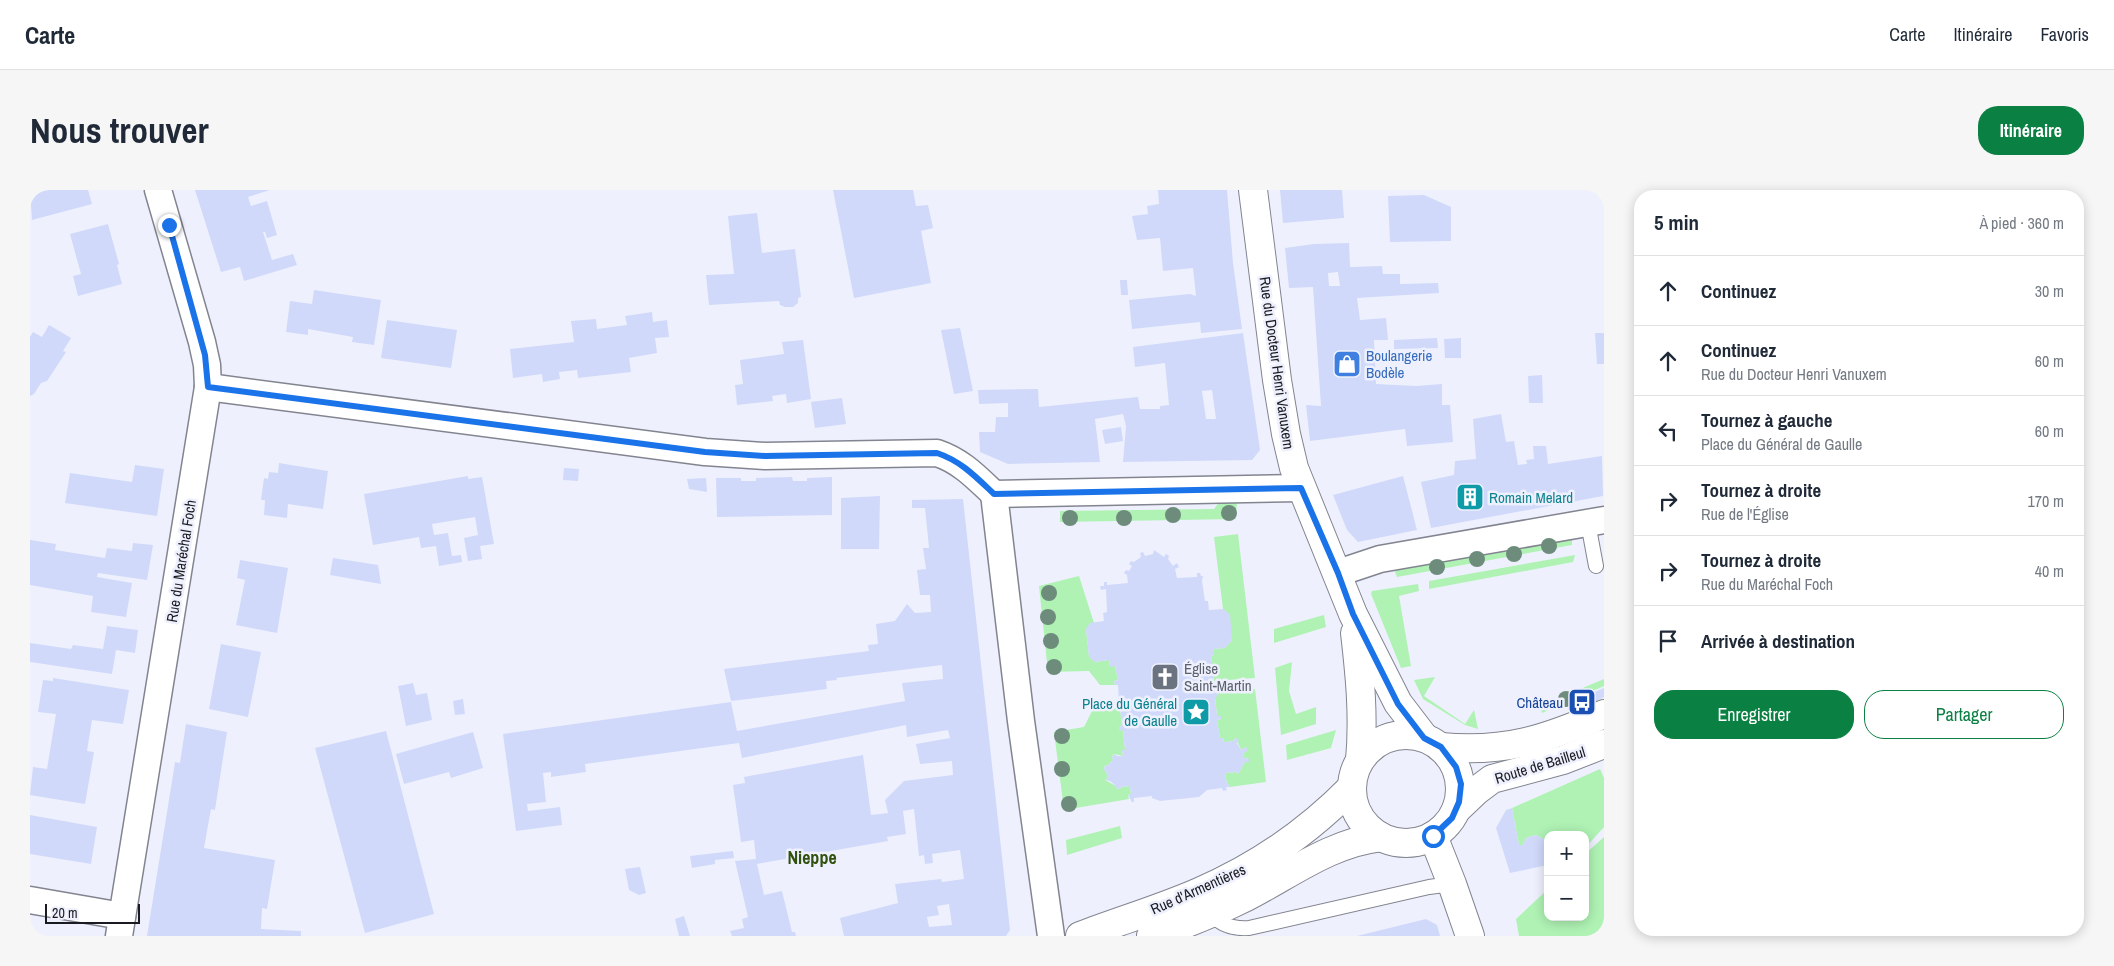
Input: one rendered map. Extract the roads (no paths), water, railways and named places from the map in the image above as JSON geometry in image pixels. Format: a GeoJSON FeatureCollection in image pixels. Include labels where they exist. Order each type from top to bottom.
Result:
{"type":"FeatureCollection","features":[{"type":"Feature","properties":{"kind":"main road","name":"Rue du Docteur Henri Vanuxem"},"geometry":{"type":"LineString","coordinates":[[1253,190],[1282,410],[1290,453],[1301,488],[1338,573],[1353,614],[1398,704],[1433,742]]}},
{"type":"Feature","properties":{"kind":"main road","name":"Rue du Docteur Henri Vanuxem"},"geometry":{"type":"LineString","coordinates":[[1353,614],[1363,725],[1360,760]]}},
{"type":"Feature","properties":{"kind":"main road","name":"Route de Bailleul"},"geometry":{"type":"LineString","coordinates":[[1433,742],[1485,749],[1524,743],[1554,735],[1604,714]]}},
{"type":"Feature","properties":{"kind":"main road"},"geometry":{"type":"LineString","coordinates":[[1400,735],[1433,742],[1452,760],[1459,776],[1460,793],[1456,810],[1446,825],[1433,836],[1416,842],[1406,843],[1381,836],[1367,826],[1357,812],[1352,796],[1355,773],[1360,760],[1371,748],[1385,739],[1400,735]]}},
{"type":"Feature","properties":{"kind":"main road","name":"Route de Bailleul"},"geometry":{"type":"LineString","coordinates":[[1456,810],[1492,778],[1563,760],[1604,744]]}},
{"type":"Feature","properties":{"kind":"main road","name":"Rue d'Armentières"},"geometry":{"type":"LineString","coordinates":[[1151,936],[1204,903],[1240,872],[1272,853],[1324,815],[1352,787]]}},
{"type":"Feature","properties":{"kind":"main road","name":"Rue d'Armentières"},"geometry":{"type":"LineString","coordinates":[[1080,936],[1204,903],[1246,897],[1332,849],[1362,839],[1381,836]]}},
{"type":"Feature","properties":{"kind":"main road"},"geometry":{"type":"LineString","coordinates":[[1433,836],[1470,936]]}},
{"type":"Feature","properties":{"kind":"street","name":"Rue du Maréchal Foch"},"geometry":{"type":"LineString","coordinates":[[120,926],[208,387],[207,365],[202,342],[158,190]]}},
{"type":"Feature","properties":{"kind":"street"},"geometry":{"type":"LineString","coordinates":[[208,387],[654,446],[714,452],[765,456],[937,453],[951,458],[963,466],[994,494],[1030,789],[1051,936]]}},
{"type":"Feature","properties":{"kind":"street"},"geometry":{"type":"LineString","coordinates":[[994,494],[1301,488]]}},
{"type":"Feature","properties":{"kind":"street"},"geometry":{"type":"LineString","coordinates":[[1338,573],[1380,559],[1596,522]]}},
{"type":"Feature","properties":{"kind":"street"},"geometry":{"type":"LineString","coordinates":[[30,900],[120,926]]}},
{"type":"Feature","properties":{"kind":"lane"},"geometry":{"type":"LineString","coordinates":[[1596,522],[1596,566]]}},
{"type":"Feature","properties":{"kind":"lane"},"geometry":{"type":"LineString","coordinates":[[1204,903],[1215,919],[1227,926],[1249,928],[1429,887],[1452,884]]}},
{"type":"Feature","properties":{"kind":"place","name":"Boulangerie Bodèle"},"geometry":{"type":"Point","coordinates":[1347,364]}},
{"type":"Feature","properties":{"kind":"place","name":"Romain Melard"},"geometry":{"type":"Point","coordinates":[1470,497]}},
{"type":"Feature","properties":{"kind":"place","name":"Église Saint-Martin"},"geometry":{"type":"Point","coordinates":[1165,677]}},
{"type":"Feature","properties":{"kind":"place","name":"Château"},"geometry":{"type":"Point","coordinates":[1582,702]}},
{"type":"Feature","properties":{"kind":"place","name":"Place du Général de Gaulle"},"geometry":{"type":"Point","coordinates":[1196,712]}},
{"type":"Feature","properties":{"kind":"district","name":"Nieppe"},"geometry":{"type":"Point","coordinates":[812,857]}}]}
